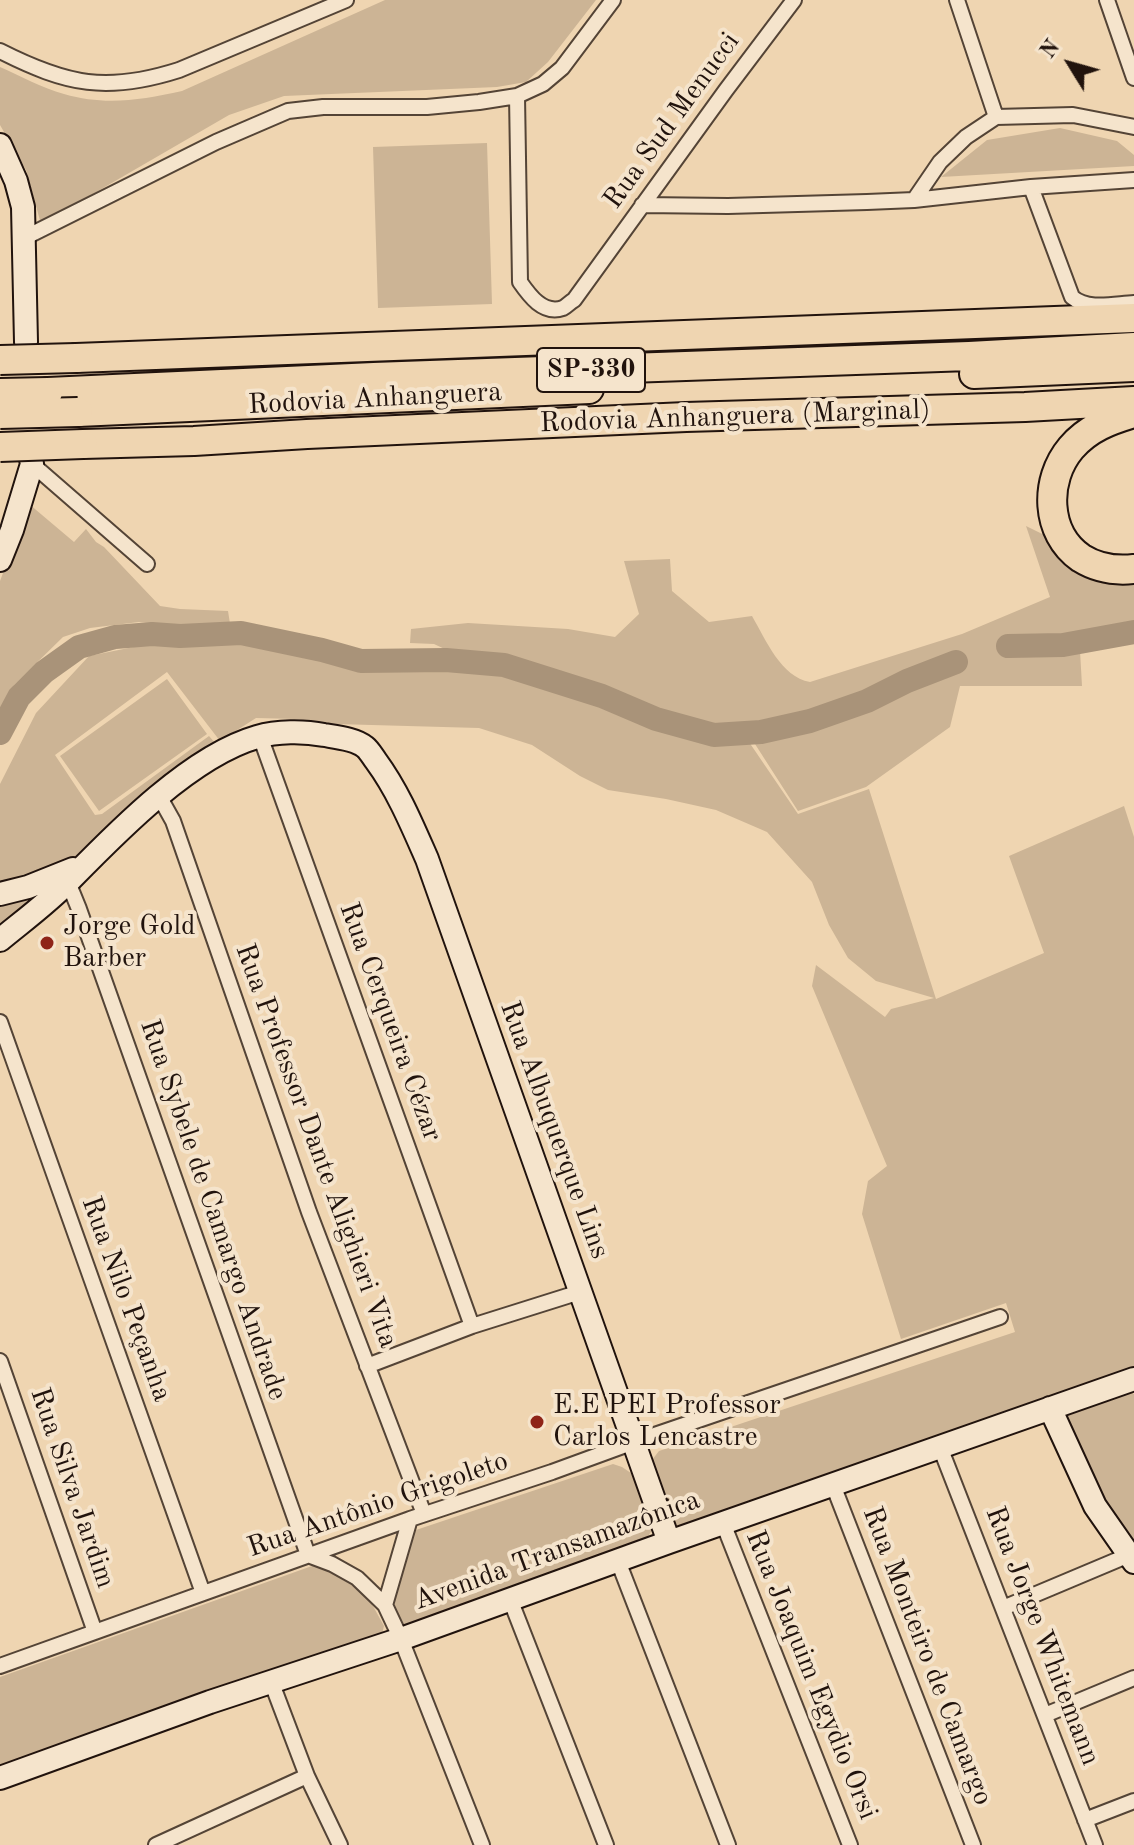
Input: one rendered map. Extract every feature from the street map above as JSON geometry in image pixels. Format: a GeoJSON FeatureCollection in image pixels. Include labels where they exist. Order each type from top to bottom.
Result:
{"type":"FeatureCollection","features":[{"type":"Feature","properties":{"kind":"highway"},"geometry":{"type":"LineString","coordinates":[[0,360],[1134,318]]}},
{"type":"Feature","properties":{"kind":"highway","name":"Rodovia Anhanguera"},"geometry":{"type":"LineString","coordinates":[[0,393],[1134,347]]}},
{"type":"Feature","properties":{"kind":"highway","name":"Rodovia Anhanguera"},"geometry":{"type":"LineString","coordinates":[[0,414],[1134,367]]}},
{"type":"Feature","properties":{"kind":"highway","name":"Rodovia Anhanguera (Marginal)"},"geometry":{"type":"LineString","coordinates":[[0,447],[1134,401]]}},
{"type":"Feature","properties":{"kind":"highway"},"geometry":{"type":"LineString","coordinates":[[1134,413],[1095,427],[1069,450],[1058,469],[1052,499],[1053,517],[1064,538],[1080,557],[1117,571],[1134,569]]}},
{"type":"Feature","properties":{"kind":"street"},"geometry":{"type":"LineString","coordinates":[[0,51],[29,66],[60,76],[87,83],[120,83],[179,70],[346,0]]}},
{"type":"Feature","properties":{"kind":"street"},"geometry":{"type":"LineString","coordinates":[[22,239],[216,142],[288,111],[323,107],[427,107],[517,96],[543,84],[562,68],[613,0]]}},
{"type":"Feature","properties":{"kind":"street","name":"Rua Sud Menucci"},"geometry":{"type":"LineString","coordinates":[[517,96],[520,282],[533,301],[561,309],[574,300],[794,0]]}},
{"type":"Feature","properties":{"kind":"street"},"geometry":{"type":"LineString","coordinates":[[957,0],[996,117]]}},
{"type":"Feature","properties":{"kind":"street"},"geometry":{"type":"LineString","coordinates":[[1107,0],[1134,78]]}},
{"type":"Feature","properties":{"kind":"street"},"geometry":{"type":"LineString","coordinates":[[914,200],[940,162],[966,137],[996,117],[1073,115],[1134,127]]}},
{"type":"Feature","properties":{"kind":"street"},"geometry":{"type":"LineString","coordinates":[[0,145],[16,181],[23,207],[26,342]]}},
{"type":"Feature","properties":{"kind":"street"},"geometry":{"type":"LineString","coordinates":[[642,205],[728,206],[914,200],[1134,180]]}},
{"type":"Feature","properties":{"kind":"street"},"geometry":{"type":"LineString","coordinates":[[1031,187],[1072,297],[1087,306],[1134,303]]}},
{"type":"Feature","properties":{"kind":"street"},"geometry":{"type":"LineString","coordinates":[[0,560],[32,461],[147,564]]}},
{"type":"Feature","properties":{"kind":"street","name":"Rua Albuquerque Lins"},"geometry":{"type":"LineString","coordinates":[[260,736],[319,734],[365,746],[393,787],[409,818],[427,859],[669,1542]]}},
{"type":"Feature","properties":{"kind":"street"},"geometry":{"type":"LineString","coordinates":[[0,940],[68,882],[159,796],[210,758],[260,736]]}},
{"type":"Feature","properties":{"kind":"street","name":"Rua Cerqueira Cézar"},"geometry":{"type":"LineString","coordinates":[[260,736],[472,1326]]}},
{"type":"Feature","properties":{"kind":"street","name":"Rua Professor Dante Alighieri Vita"},"geometry":{"type":"LineString","coordinates":[[159,796],[173,821],[309,1212],[367,1366],[417,1517]]}},
{"type":"Feature","properties":{"kind":"street"},"geometry":{"type":"LineString","coordinates":[[0,894],[28,887],[85,863]]}},
{"type":"Feature","properties":{"kind":"street","name":"Rua Sybele de Camargo Andrade"},"geometry":{"type":"LineString","coordinates":[[68,882],[308,1555]]}},
{"type":"Feature","properties":{"kind":"street","name":"Rua Nilo Peçanha"},"geometry":{"type":"LineString","coordinates":[[0,1022],[203,1593]]}},
{"type":"Feature","properties":{"kind":"street"},"geometry":{"type":"LineString","coordinates":[[367,1366],[472,1326],[580,1292]]}},
{"type":"Feature","properties":{"kind":"street","name":"Rua Antônio Grigoleto"},"geometry":{"type":"LineString","coordinates":[[0,1666],[308,1555],[1000,1317]]}},
{"type":"Feature","properties":{"kind":"street","name":"Rua Silva Jardim"},"geometry":{"type":"LineString","coordinates":[[0,1361],[95,1632]]}},
{"type":"Feature","properties":{"kind":"street","name":"Avenida Transamazônica"},"geometry":{"type":"LineString","coordinates":[[0,1778],[1134,1379]]}},
{"type":"Feature","properties":{"kind":"street"},"geometry":{"type":"LineString","coordinates":[[1003,1608],[1131,1558],[1095,1506],[1050,1408]]}},
{"type":"Feature","properties":{"kind":"street","name":"Rua Jorge Whitemann"},"geometry":{"type":"LineString","coordinates":[[940,1447],[1095,1845]]}},
{"type":"Feature","properties":{"kind":"street","name":"Rua Monteiro de Camargo"},"geometry":{"type":"LineString","coordinates":[[833,1485],[973,1845]]}},
{"type":"Feature","properties":{"kind":"street"},"geometry":{"type":"LineString","coordinates":[[385,1605],[405,1531],[417,1517]]}},
{"type":"Feature","properties":{"kind":"street","name":"Rua Joaquim Egydio Orsi"},"geometry":{"type":"LineString","coordinates":[[723,1523],[850,1845]]}},
{"type":"Feature","properties":{"kind":"street"},"geometry":{"type":"LineString","coordinates":[[308,1555],[357,1578],[385,1605],[482,1845]]}},
{"type":"Feature","properties":{"kind":"street"},"geometry":{"type":"LineString","coordinates":[[618,1561],[728,1845]]}},
{"type":"Feature","properties":{"kind":"street"},"geometry":{"type":"LineString","coordinates":[[510,1599],[606,1845]]}},
{"type":"Feature","properties":{"kind":"street"},"geometry":{"type":"LineString","coordinates":[[1045,1715],[1134,1678]]}},
{"type":"Feature","properties":{"kind":"street"},"geometry":{"type":"LineString","coordinates":[[271,1681],[307,1776],[340,1845]]}},
{"type":"Feature","properties":{"kind":"street"},"geometry":{"type":"LineString","coordinates":[[156,1845],[307,1776]]}},
{"type":"Feature","properties":{"kind":"street"},"geometry":{"type":"LineString","coordinates":[[1085,1820],[1134,1801]]}},
{"type":"Feature","properties":{"kind":"shaded area"},"geometry":{"type":"Polygon","coordinates":[[[385,0],[596,0],[548,62],[526,82],[497,87],[284,96],[229,115],[41,224],[26,170],[0,125],[0,67],[48,89],[79,98],[109,101],[152,97],[182,91],[385,0]]]}},
{"type":"Feature","properties":{"kind":"shaded area"},"geometry":{"type":"Polygon","coordinates":[[[1060,128],[1117,141],[1134,155],[1134,166],[941,177],[987,140],[1060,128]]]}},
{"type":"Feature","properties":{"kind":"shaded area"},"geometry":{"type":"Polygon","coordinates":[[[487,143],[492,304],[378,308],[373,147],[487,143]]]}},
{"type":"Feature","properties":{"kind":"shaded area"},"geometry":{"type":"Polygon","coordinates":[[[29,504],[74,542],[86,529],[160,606],[228,611],[231,630],[139,622],[90,628],[63,637],[14,685],[0,713],[0,581],[29,504]]]}},
{"type":"Feature","properties":{"kind":"shaded area"},"geometry":{"type":"Polygon","coordinates":[[[1026,526],[1134,579],[1134,622],[1079,633],[1082,686],[960,686],[950,727],[866,787],[798,811],[746,730],[702,726],[641,701],[538,666],[449,651],[434,644],[410,643],[411,629],[468,623],[568,629],[615,637],[639,614],[624,561],[670,559],[672,591],[709,622],[752,616],[783,665],[800,679],[810,682],[962,634],[1050,597],[1026,526]]]}},
{"type":"Feature","properties":{"kind":"shaded area"},"geometry":{"type":"Polygon","coordinates":[[[163,641],[249,642],[373,669],[502,671],[606,701],[717,742],[749,742],[798,814],[869,789],[936,999],[1044,953],[1009,856],[1124,806],[1134,837],[1134,1372],[682,1528],[670,1521],[651,1469],[652,1460],[659,1451],[1015,1332],[1006,1303],[901,1339],[862,1214],[868,1181],[887,1166],[812,986],[816,965],[885,1017],[891,1009],[934,998],[876,981],[848,958],[829,925],[812,882],[767,832],[716,810],[608,790],[532,745],[479,728],[336,724],[256,718],[220,741],[167,672],[55,755],[95,815],[102,814],[209,736],[216,744],[0,929],[0,784],[36,713],[89,656],[163,641]]]}},
{"type":"Feature","properties":{"kind":"shaded area"},"geometry":{"type":"Polygon","coordinates":[[[167,679],[207,734],[99,811],[60,756],[167,679]]]}},
{"type":"Feature","properties":{"kind":"shaded area"},"geometry":{"type":"Polygon","coordinates":[[[1127,1390],[1134,1394],[1134,1547],[1095,1499],[1062,1420],[1066,1410],[1127,1390]]]}},
{"type":"Feature","properties":{"kind":"shaded area"},"geometry":{"type":"Polygon","coordinates":[[[613,1464],[631,1473],[651,1523],[652,1530],[644,1543],[402,1627],[391,1601],[410,1532],[613,1464]]]}},
{"type":"Feature","properties":{"kind":"shaded area"},"geometry":{"type":"Polygon","coordinates":[[[319,1566],[368,1597],[384,1626],[382,1634],[0,1766],[0,1677],[319,1566]]]}},
{"type":"Feature","properties":{"kind":"waterway"},"geometry":{"type":"LineString","coordinates":[[1008,646],[1063,645],[1134,632]]}},
{"type":"Feature","properties":{"kind":"waterway"},"geometry":{"type":"LineString","coordinates":[[0,733],[19,697],[44,672],[79,647],[115,637],[152,634],[241,633],[361,661],[446,660],[504,665],[602,696],[656,719],[714,735],[761,732],[810,721],[867,701],[956,662]]}},
{"type":"Feature","properties":{"kind":"place","name":"Jorge Gold Barber"},"geometry":{"type":"Point","coordinates":[47,943]}},
{"type":"Feature","properties":{"kind":"place","name":"E.E PEI Professor Carlos Lencastre"},"geometry":{"type":"Point","coordinates":[537,1422]}}]}
